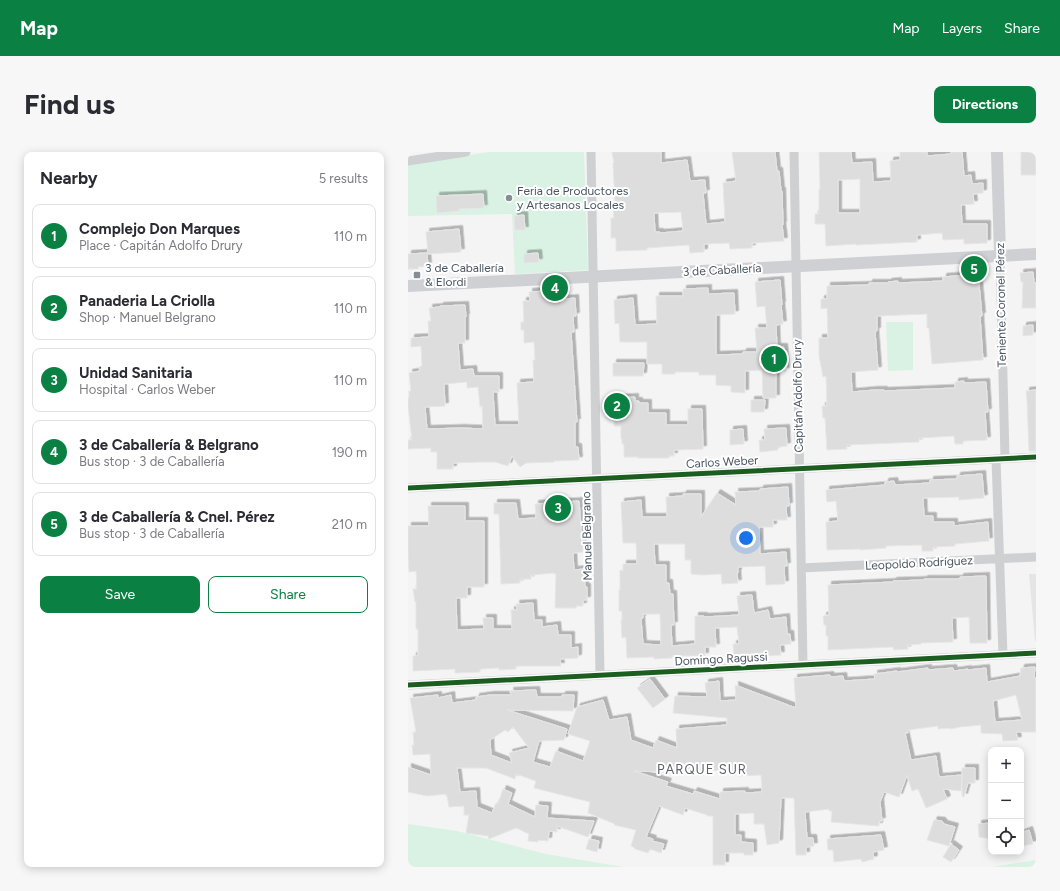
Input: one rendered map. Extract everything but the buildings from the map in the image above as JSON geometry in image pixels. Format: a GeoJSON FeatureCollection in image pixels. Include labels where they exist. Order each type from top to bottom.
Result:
{"type":"FeatureCollection","features":[{"type":"Feature","properties":{"kind":"main road","name":"Teniente Coronel Pérez"},"geometry":{"type":"LineString","coordinates":[[997,152],[1000,256]]}},
{"type":"Feature","properties":{"kind":"main road","name":"3 de Caballería"},"geometry":{"type":"LineString","coordinates":[[408,286],[1036,254]]}},
{"type":"Feature","properties":{"kind":"street"},"geometry":{"type":"LineString","coordinates":[[408,161],[466,152]]}},
{"type":"Feature","properties":{"kind":"street","name":"Manuel Belgrano"},"geometry":{"type":"LineString","coordinates":[[591,152],[600,675]]}},
{"type":"Feature","properties":{"kind":"street","name":"Capitán Adolfo Drury"},"geometry":{"type":"LineString","coordinates":[[794,152],[803,665]]}},
{"type":"Feature","properties":{"kind":"street","name":"Teniente Coronel Pérez"},"geometry":{"type":"LineString","coordinates":[[1000,256],[1000,559],[1003,655]]}},
{"type":"Feature","properties":{"kind":"street","name":"Carlos Weber"},"geometry":{"type":"LineString","coordinates":[[408,488],[1036,457]]}},
{"type":"Feature","properties":{"kind":"street","name":"Leopoldo Rodríguez"},"geometry":{"type":"LineString","coordinates":[[801,568],[1036,557]]}},
{"type":"Feature","properties":{"kind":"street","name":"Domingo Ragussi"},"geometry":{"type":"LineString","coordinates":[[408,685],[1036,653]]}},
{"type":"Feature","properties":{"kind":"shaded area"},"geometry":{"type":"Polygon","coordinates":[[[1029,574],[1036,574],[1036,641],[1035,641],[1029,574]]]}},
{"type":"Feature","properties":{"kind":"green space"},"geometry":{"type":"Polygon","coordinates":[[[489,152],[584,152],[588,270],[515,274],[512,214],[408,216],[408,164],[489,152]]]}},
{"type":"Feature","properties":{"kind":"green space"},"geometry":{"type":"Polygon","coordinates":[[[886,322],[913,322],[913,370],[888,371],[886,322]]]}},
{"type":"Feature","properties":{"kind":"green space"},"geometry":{"type":"Polygon","coordinates":[[[408,824],[457,831],[546,854],[623,867],[408,867],[408,824]]]}},
{"type":"Feature","properties":{"kind":"green space"},"geometry":{"type":"Polygon","coordinates":[[[1036,860],[1036,867],[992,867],[1036,860]]]}},
{"type":"Feature","properties":{"kind":"cycle path"},"geometry":{"type":"LineString","coordinates":[[408,488],[1036,457]]}},
{"type":"Feature","properties":{"kind":"cycle path"},"geometry":{"type":"LineString","coordinates":[[408,685],[1036,653]]}},
{"type":"Feature","properties":{"kind":"place","name":"Feria de Productores y Artesanos Locales"},"geometry":{"type":"Point","coordinates":[509,198]}},
{"type":"Feature","properties":{"kind":"place","name":"3 de Caballería & Cnel. Pérez"},"geometry":{"type":"Point","coordinates":[974,269]}},
{"type":"Feature","properties":{"kind":"place","name":"3 de Caballería & Elordi"},"geometry":{"type":"Point","coordinates":[417,275]}},
{"type":"Feature","properties":{"kind":"place","name":"3 de Caballería & Belgrano"},"geometry":{"type":"Point","coordinates":[555,288]}},
{"type":"Feature","properties":{"kind":"place","name":"Complejo Don Marques"},"geometry":{"type":"Point","coordinates":[774,359]}},
{"type":"Feature","properties":{"kind":"place","name":"Panaderia La Criolla"},"geometry":{"type":"Point","coordinates":[617,406]}},
{"type":"Feature","properties":{"kind":"place","name":"Unidad Sanitaria"},"geometry":{"type":"Point","coordinates":[558,508]}},
{"type":"Feature","properties":{"kind":"district","name":"PARQUE SUR"},"geometry":{"type":"Point","coordinates":[702,769]}}]}
